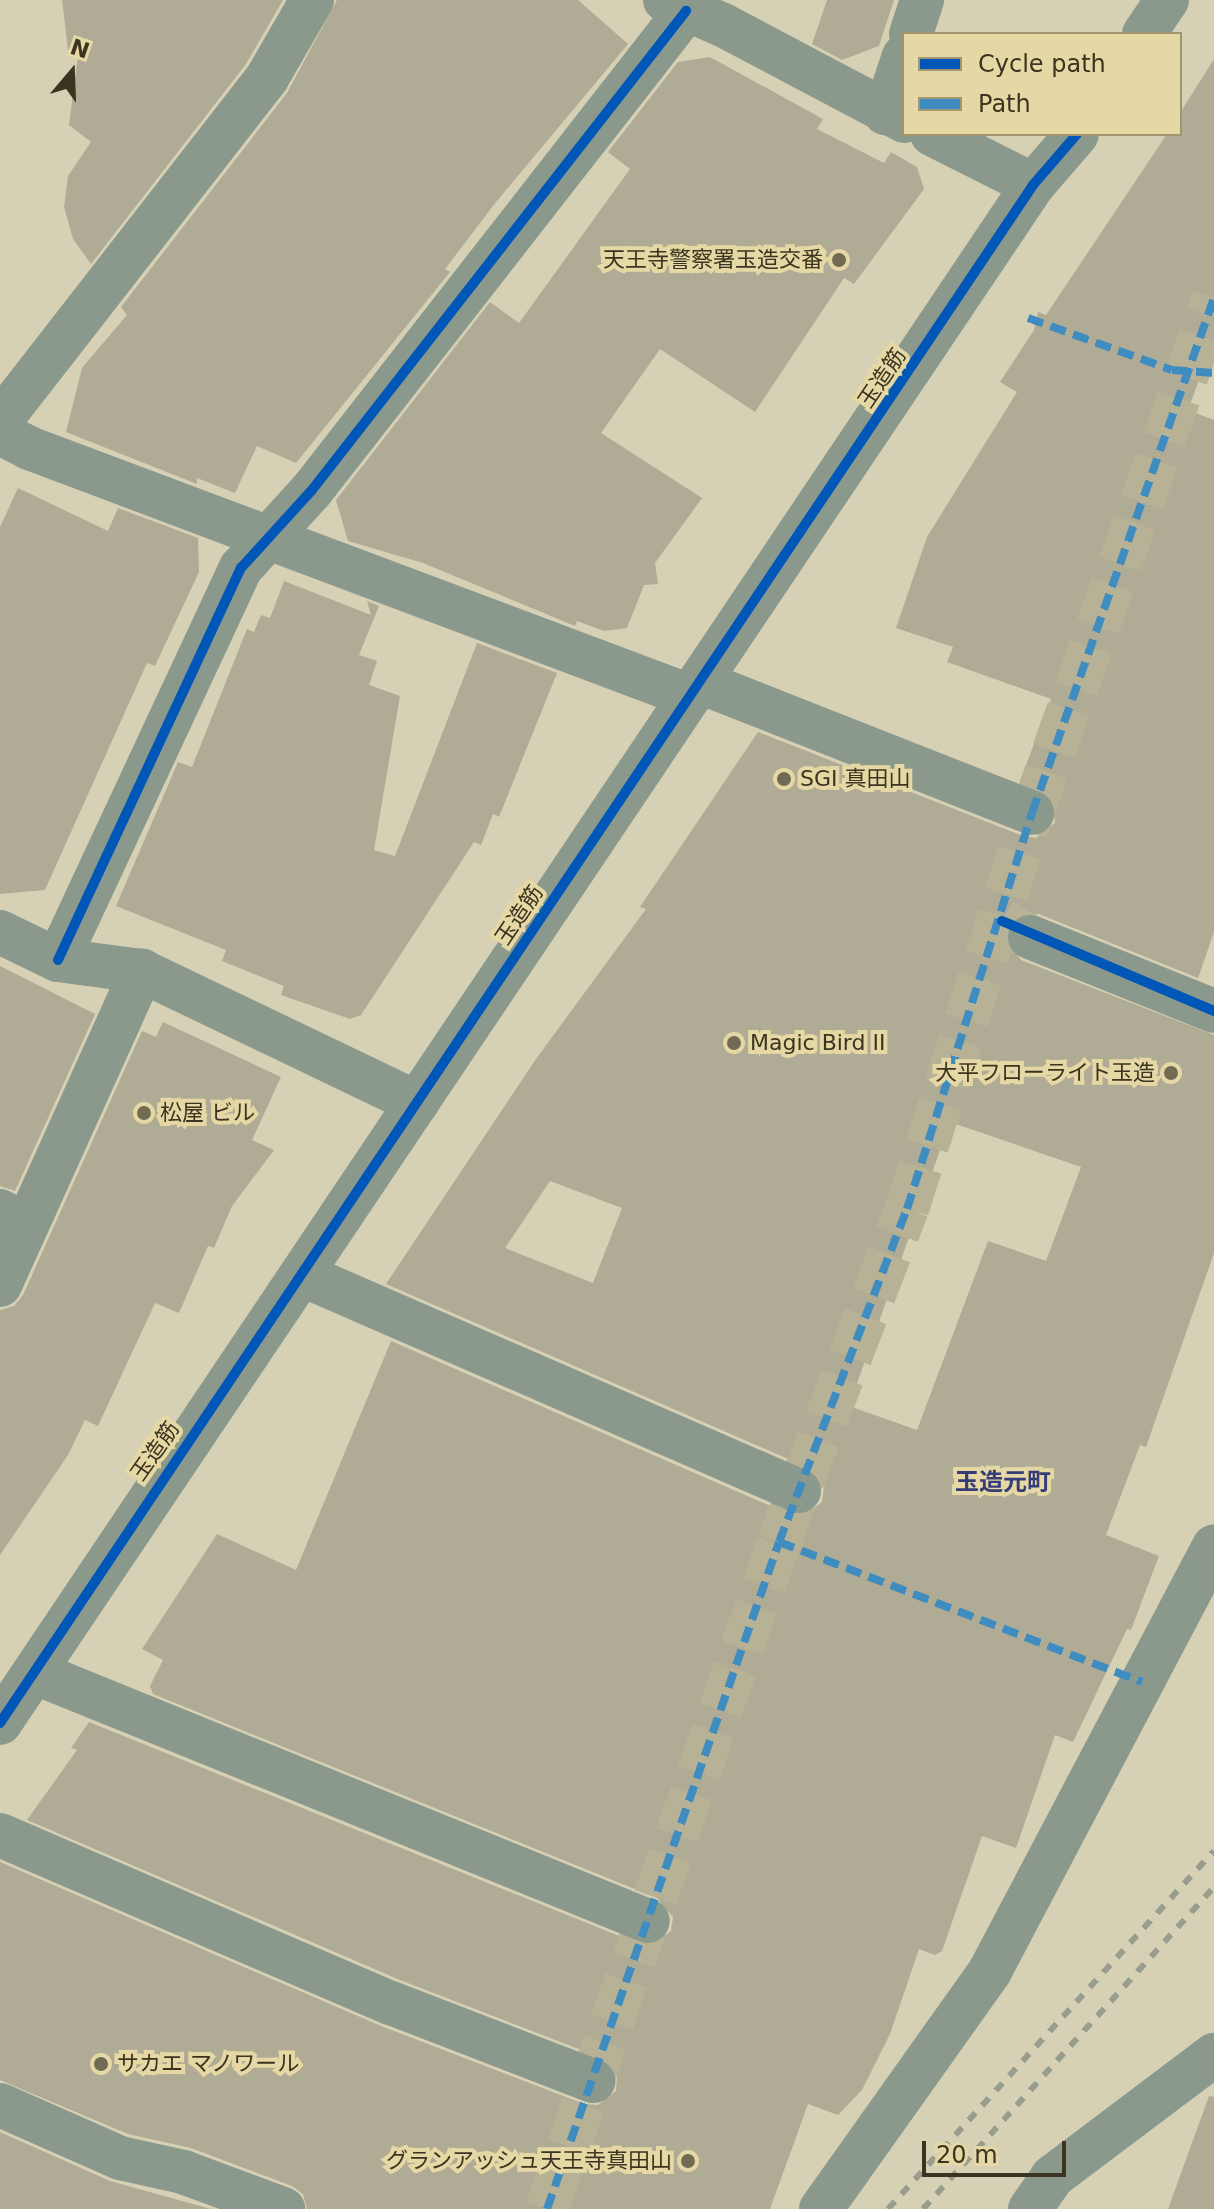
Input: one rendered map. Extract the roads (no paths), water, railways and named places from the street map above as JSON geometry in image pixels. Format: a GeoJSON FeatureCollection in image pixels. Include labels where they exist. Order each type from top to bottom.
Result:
{"type":"FeatureCollection","features":[{"type":"Feature","properties":{"kind":"street"},"geometry":{"type":"LineString","coordinates":[[0,421],[267,78],[312,0]]}},
{"type":"Feature","properties":{"kind":"street"},"geometry":{"type":"LineString","coordinates":[[912,32],[922,0]]}},
{"type":"Feature","properties":{"kind":"street"},"geometry":{"type":"LineString","coordinates":[[1145,32],[1167,0]]}},
{"type":"Feature","properties":{"kind":"street"},"geometry":{"type":"LineString","coordinates":[[58,960],[241,568],[270,537],[676,6],[723,25],[895,117],[902,70]]}},
{"type":"Feature","properties":{"kind":"street"},"geometry":{"type":"LineString","coordinates":[[936,136],[1033,185]]}},
{"type":"Feature","properties":{"kind":"street","name":"玉造筋"},"geometry":{"type":"LineString","coordinates":[[0,1723],[36,1673],[148,1496],[303,1275],[1033,185],[1075,136]]}},
{"type":"Feature","properties":{"kind":"street"},"geometry":{"type":"LineString","coordinates":[[0,433],[29,448],[270,537],[1032,813]]}},
{"type":"Feature","properties":{"kind":"street"},"geometry":{"type":"LineString","coordinates":[[0,932],[58,960],[142,971],[417,1103]]}},
{"type":"Feature","properties":{"kind":"street"},"geometry":{"type":"LineString","coordinates":[[1030,937],[1214,1011]]}},
{"type":"Feature","properties":{"kind":"street"},"geometry":{"type":"LineString","coordinates":[[0,1285],[14,1218],[142,971]]}},
{"type":"Feature","properties":{"kind":"street"},"geometry":{"type":"LineString","coordinates":[[303,1275],[799,1491]]}},
{"type":"Feature","properties":{"kind":"street"},"geometry":{"type":"LineString","coordinates":[[821,2209],[990,1971],[1214,1546]]}},
{"type":"Feature","properties":{"kind":"street"},"geometry":{"type":"LineString","coordinates":[[36,1673],[648,1921]]}},
{"type":"Feature","properties":{"kind":"street"},"geometry":{"type":"LineString","coordinates":[[0,1835],[391,2003],[593,2081]]}},
{"type":"Feature","properties":{"kind":"street"},"geometry":{"type":"LineString","coordinates":[[1030,2209],[1052,2177],[1214,2055]]}},
{"type":"Feature","properties":{"kind":"street"},"geometry":{"type":"LineString","coordinates":[[0,2105],[120,2158],[183,2172],[283,2209]]}},
{"type":"Feature","properties":{"kind":"tunnel"},"geometry":{"type":"LineString","coordinates":[[547,2209],[779,1542],[907,1209],[1032,813],[1214,298]]}},
{"type":"Feature","properties":{"kind":"tunnel"},"geometry":{"type":"LineString","coordinates":[[1002,921],[1030,937]]}},
{"type":"Feature","properties":{"kind":"railway"},"geometry":{"type":"LineString","coordinates":[[888,2209],[1214,1851]]}},
{"type":"Feature","properties":{"kind":"railway"},"geometry":{"type":"LineString","coordinates":[[923,2209],[1214,1887]]}},
{"type":"Feature","properties":{"kind":"place","name":"天王寺警察署玉造交番"},"geometry":{"type":"Point","coordinates":[839,260]}},
{"type":"Feature","properties":{"kind":"place","name":"SGI 真田山"},"geometry":{"type":"Point","coordinates":[784,779]}},
{"type":"Feature","properties":{"kind":"place","name":"Magic Bird II"},"geometry":{"type":"Point","coordinates":[734,1043]}},
{"type":"Feature","properties":{"kind":"place","name":"大平フローライト玉造"},"geometry":{"type":"Point","coordinates":[1171,1073]}},
{"type":"Feature","properties":{"kind":"place","name":"松屋 ビル"},"geometry":{"type":"Point","coordinates":[144,1113]}},
{"type":"Feature","properties":{"kind":"place","name":"サカエ マノワール"},"geometry":{"type":"Point","coordinates":[101,2064]}},
{"type":"Feature","properties":{"kind":"place","name":"グランアッシュ天王寺真田山"},"geometry":{"type":"Point","coordinates":[688,2161]}},
{"type":"Feature","properties":{"kind":"district","name":"玉造元町"},"geometry":{"type":"Point","coordinates":[1003,1483]}}]}
